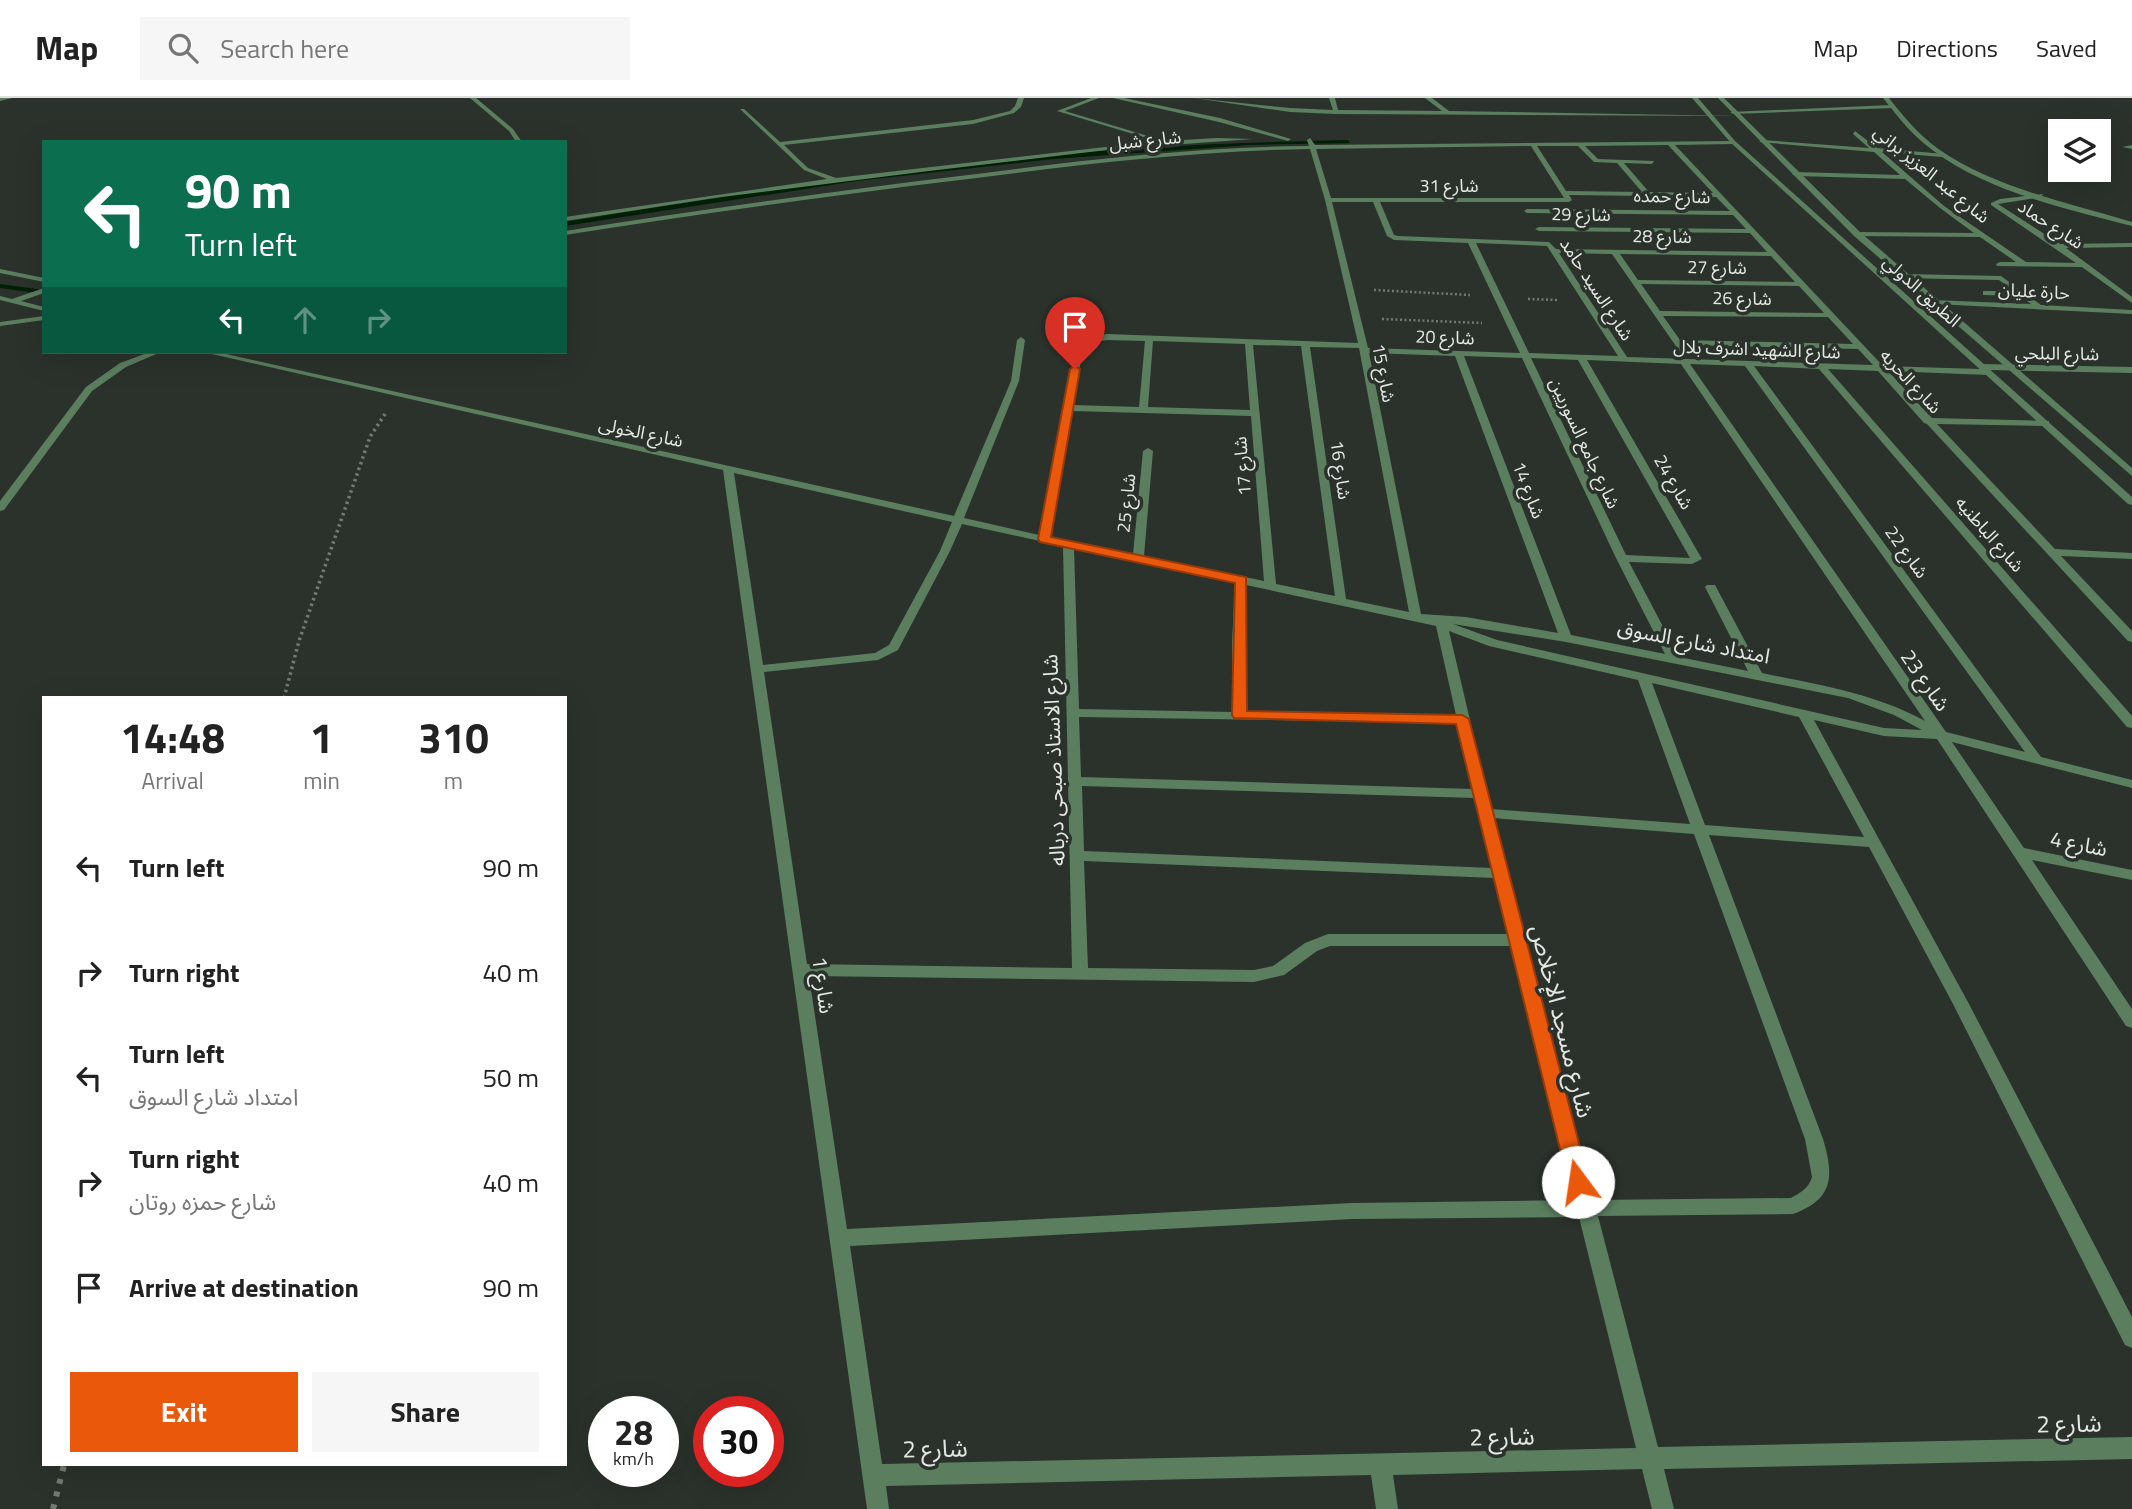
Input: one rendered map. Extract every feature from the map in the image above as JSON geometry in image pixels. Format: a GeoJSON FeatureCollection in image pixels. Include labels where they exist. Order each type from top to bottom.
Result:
{"type":"FeatureCollection","features":[{"type":"Feature","properties":{"kind":"street"},"geometry":{"type":"LineString","coordinates":[[0,99],[9,98]]}},
{"type":"Feature","properties":{"kind":"street"},"geometry":{"type":"LineString","coordinates":[[473,98],[512,130],[518,140]]}},
{"type":"Feature","properties":{"kind":"street"},"geometry":{"type":"LineString","coordinates":[[779,144],[973,122],[1012,112],[1018,107],[1021,98]]}},
{"type":"Feature","properties":{"kind":"street"},"geometry":{"type":"LineString","coordinates":[[1096,98],[1060,110],[1163,142]]}},
{"type":"Feature","properties":{"kind":"street"},"geometry":{"type":"LineString","coordinates":[[1116,98],[1220,120],[1288,139]]}},
{"type":"Feature","properties":{"kind":"street"},"geometry":{"type":"LineString","coordinates":[[1197,98],[1290,110],[1336,112],[1710,115],[1797,112],[1839,107],[1891,107]]}},
{"type":"Feature","properties":{"kind":"street"},"geometry":{"type":"LineString","coordinates":[[1289,98],[1290,110]]}},
{"type":"Feature","properties":{"kind":"street"},"geometry":{"type":"LineString","coordinates":[[1332,98],[1336,112]]}},
{"type":"Feature","properties":{"kind":"street"},"geometry":{"type":"LineString","coordinates":[[1428,98],[1447,112]]}},
{"type":"Feature","properties":{"kind":"street","name":"الطريق الدولي"},"geometry":{"type":"LineString","coordinates":[[1695,98],[1730,138],[2132,502]]}},
{"type":"Feature","properties":{"kind":"street","name":"الطريق الدولي"},"geometry":{"type":"LineString","coordinates":[[1721,98],[1762,142],[1857,234],[2132,473]]}},
{"type":"Feature","properties":{"kind":"street"},"geometry":{"type":"LineString","coordinates":[[1829,98],[1839,107]]}},
{"type":"Feature","properties":{"kind":"street"},"geometry":{"type":"LineString","coordinates":[[1886,98],[1891,107],[1942,155],[1981,174],[2132,224]]}},
{"type":"Feature","properties":{"kind":"street"},"geometry":{"type":"LineString","coordinates":[[742,110],[806,169],[835,180]]}},
{"type":"Feature","properties":{"kind":"street","name":"شارع عبد العزيز براني"},"geometry":{"type":"LineString","coordinates":[[1854,133],[1942,207],[2025,265]]}},
{"type":"Feature","properties":{"kind":"street","name":"شارع شبل"},"geometry":{"type":"LineString","coordinates":[[567,219],[722,194],[1080,149],[1163,142],[1288,139],[1310,143],[1531,144],[1669,142],[1730,138]]}},
{"type":"Feature","properties":{"kind":"street","name":"شارع شبل"},"geometry":{"type":"LineString","coordinates":[[567,233],[735,206],[1147,155],[1310,143],[1730,138]]}},
{"type":"Feature","properties":{"kind":"street","name":"شارع الحريه"},"geometry":{"type":"LineString","coordinates":[[1669,142],[1770,254],[2132,638]]}},
{"type":"Feature","properties":{"kind":"street"},"geometry":{"type":"LineString","coordinates":[[1762,142],[1942,155]]}},
{"type":"Feature","properties":{"kind":"street","name":"شارع 15"},"geometry":{"type":"LineString","coordinates":[[1310,143],[1328,200],[1364,348],[1416,617]]}},
{"type":"Feature","properties":{"kind":"street"},"geometry":{"type":"LineString","coordinates":[[1579,143],[1592,160],[1652,162]]}},
{"type":"Feature","properties":{"kind":"street"},"geometry":{"type":"LineString","coordinates":[[1531,144],[1568,196]]}},
{"type":"Feature","properties":{"kind":"street"},"geometry":{"type":"LineString","coordinates":[[1620,163],[1663,212]]}},
{"type":"Feature","properties":{"kind":"street"},"geometry":{"type":"LineString","coordinates":[[1795,174],[1907,177]]}},
{"type":"Feature","properties":{"kind":"street","name":"شارع 31"},"geometry":{"type":"LineString","coordinates":[[1328,200],[1520,201],[1568,196],[1715,195]]}},
{"type":"Feature","properties":{"kind":"street","name":"شارع حماد"},"geometry":{"type":"LineString","coordinates":[[2042,195],[1993,204],[2058,246],[2132,301]]}},
{"type":"Feature","properties":{"kind":"street","name":"شارع 28"},"geometry":{"type":"LineString","coordinates":[[1376,200],[1391,236],[1397,238],[1614,251],[1770,254]]}},
{"type":"Feature","properties":{"kind":"street","name":"شارع السيد حامد"},"geometry":{"type":"LineString","coordinates":[[1520,201],[1625,360]]}},
{"type":"Feature","properties":{"kind":"street","name":"شارع حمده"},"geometry":{"type":"LineString","coordinates":[[1527,211],[1732,213]]}},
{"type":"Feature","properties":{"kind":"street","name":"شارع 29"},"geometry":{"type":"LineString","coordinates":[[1539,229],[1749,231]]}},
{"type":"Feature","properties":{"kind":"street"},"geometry":{"type":"LineString","coordinates":[[1857,234],[1982,235]]}},
{"type":"Feature","properties":{"kind":"street","name":"شارع جامع السوريين"},"geometry":{"type":"LineString","coordinates":[[1471,241],[1622,558],[1673,657]]}},
{"type":"Feature","properties":{"kind":"street"},"geometry":{"type":"LineString","coordinates":[[2058,246],[2132,245]]}},
{"type":"Feature","properties":{"kind":"street"},"geometry":{"type":"LineString","coordinates":[[2120,246],[2132,251]]}},
{"type":"Feature","properties":{"kind":"street","name":"شارع 23"},"geometry":{"type":"LineString","coordinates":[[1614,251],[1678,342],[1688,362],[2132,1022]]}},
{"type":"Feature","properties":{"kind":"street"},"geometry":{"type":"LineString","coordinates":[[2000,264],[2085,265]]}},
{"type":"Feature","properties":{"kind":"street"},"geometry":{"type":"LineString","coordinates":[[0,271],[42,280]]}},
{"type":"Feature","properties":{"kind":"street"},"geometry":{"type":"LineString","coordinates":[[1905,276],[1994,276],[2005,280],[2039,307]]}},
{"type":"Feature","properties":{"kind":"street","name":"شارع 27"},"geometry":{"type":"LineString","coordinates":[[1635,282],[1799,284]]}},
{"type":"Feature","properties":{"kind":"street"},"geometry":{"type":"LineString","coordinates":[[15,300],[42,291]]}},
{"type":"Feature","properties":{"kind":"street"},"geometry":{"type":"LineString","coordinates":[[1986,293],[2022,294]]}},
{"type":"Feature","properties":{"kind":"street"},"geometry":{"type":"LineString","coordinates":[[0,298],[42,308]]}},
{"type":"Feature","properties":{"kind":"street","name":"حارة عليان"},"geometry":{"type":"LineString","coordinates":[[1935,302],[2132,312]]}},
{"type":"Feature","properties":{"kind":"street","name":"شارع 26"},"geometry":{"type":"LineString","coordinates":[[1657,313],[1828,315]]}},
{"type":"Feature","properties":{"kind":"street"},"geometry":{"type":"LineString","coordinates":[[0,324],[42,318]]}},
{"type":"Feature","properties":{"kind":"street","name":"شارع 20"},"geometry":{"type":"LineString","coordinates":[[1068,408],[1080,345],[1086,341],[1107,337],[1526,356]]}},
{"type":"Feature","properties":{"kind":"street"},"geometry":{"type":"LineString","coordinates":[[1143,410],[1149,338]]}},
{"type":"Feature","properties":{"kind":"street"},"geometry":{"type":"LineString","coordinates":[[757,669],[878,656],[894,647],[945,551],[1016,381],[1021,340]]}},
{"type":"Feature","properties":{"kind":"street","name":"شارع 17"},"geometry":{"type":"LineString","coordinates":[[1249,342],[1270,586]]}},
{"type":"Feature","properties":{"kind":"street"},"geometry":{"type":"LineString","coordinates":[[1678,342],[1857,347]]}},
{"type":"Feature","properties":{"kind":"street","name":"شارع 16"},"geometry":{"type":"LineString","coordinates":[[1306,344],[1341,601]]}},
{"type":"Feature","properties":{"kind":"street"},"geometry":{"type":"LineString","coordinates":[[0,508],[89,389],[123,365],[152,354]]}},
{"type":"Feature","properties":{"kind":"street","name":"شارع الخولى"},"geometry":{"type":"LineString","coordinates":[[216,354],[1068,544]]}},
{"type":"Feature","properties":{"kind":"street","name":"شارع 14"},"geometry":{"type":"LineString","coordinates":[[1459,354],[1566,638]]}},
{"type":"Feature","properties":{"kind":"street","name":"شارع الشهيد اشرف بلال"},"geometry":{"type":"LineString","coordinates":[[1526,356],[1985,370]]}},
{"type":"Feature","properties":{"kind":"street","name":"شارع 24"},"geometry":{"type":"LineString","coordinates":[[1582,359],[1696,559],[1622,558]]}},
{"type":"Feature","properties":{"kind":"street","name":"شارع 22"},"geometry":{"type":"LineString","coordinates":[[1748,364],[2037,760]]}},
{"type":"Feature","properties":{"kind":"street","name":"شارع الباطنيه"},"geometry":{"type":"LineString","coordinates":[[1822,366],[2132,724]]}},
{"type":"Feature","properties":{"kind":"street","name":"شارع البلحي"},"geometry":{"type":"LineString","coordinates":[[1985,370],[2132,370]]}},
{"type":"Feature","properties":{"kind":"street"},"geometry":{"type":"LineString","coordinates":[[1044,539],[1068,408],[1255,413]]}},
{"type":"Feature","properties":{"kind":"street"},"geometry":{"type":"LineString","coordinates":[[1927,421],[2046,423]]}},
{"type":"Feature","properties":{"kind":"street","name":"شارع 25"},"geometry":{"type":"LineString","coordinates":[[1138,559],[1148,451]]}},
{"type":"Feature","properties":{"kind":"street","name":"شارع 1"},"geometry":{"type":"LineString","coordinates":[[728,468],[878,1509]]}},
{"type":"Feature","properties":{"kind":"street","name":"امتداد شارع السوق"},"geometry":{"type":"LineString","coordinates":[[1068,544],[1416,617],[1493,643],[1884,732],[1941,735],[2132,784]]}},
{"type":"Feature","properties":{"kind":"street","name":"شارع الاستاذ صبحى درباله"},"geometry":{"type":"LineString","coordinates":[[1068,544],[1080,975]]}},
{"type":"Feature","properties":{"kind":"street"},"geometry":{"type":"LineString","coordinates":[[2050,552],[2132,556]]}},
{"type":"Feature","properties":{"kind":"street"},"geometry":{"type":"LineString","coordinates":[[1239,715],[1241,580]]}},
{"type":"Feature","properties":{"kind":"street"},"geometry":{"type":"LineString","coordinates":[[1711,587],[1756,674]]}},
{"type":"Feature","properties":{"kind":"street","name":"امتداد شارع السوق"},"geometry":{"type":"LineString","coordinates":[[1436,623],[1466,621],[1756,674],[1875,703],[1941,735]]}},
{"type":"Feature","properties":{"kind":"street","name":"شارع مسجد الإخلاص"},"geometry":{"type":"LineString","coordinates":[[1436,623],[1663,1509]]}},
{"type":"Feature","properties":{"kind":"street"},"geometry":{"type":"LineString","coordinates":[[838,1238],[1352,1211],[1793,1206],[1817,1191],[1821,1176],[1815,1150],[1766,1007],[1643,676]]}},
{"type":"Feature","properties":{"kind":"street"},"geometry":{"type":"LineString","coordinates":[[1073,713],[1462,719]]}},
{"type":"Feature","properties":{"kind":"street"},"geometry":{"type":"LineString","coordinates":[[1804,713],[1961,1004],[2132,1338]]}},
{"type":"Feature","properties":{"kind":"street"},"geometry":{"type":"LineString","coordinates":[[1075,781],[1481,794]]}},
{"type":"Feature","properties":{"kind":"street"},"geometry":{"type":"LineString","coordinates":[[1485,813],[1875,843]]}},
{"type":"Feature","properties":{"kind":"street","name":"شارع 4"},"geometry":{"type":"LineString","coordinates":[[2018,852],[2132,875]]}},
{"type":"Feature","properties":{"kind":"street"},"geometry":{"type":"LineString","coordinates":[[1077,856],[1500,873]]}},
{"type":"Feature","properties":{"kind":"street"},"geometry":{"type":"LineString","coordinates":[[801,970],[1254,976],[1278,971],[1311,947],[1328,940],[1518,940]]}},
{"type":"Feature","properties":{"kind":"street","name":"شارع 2"},"geometry":{"type":"LineString","coordinates":[[873,1475],[2132,1448]]}},
{"type":"Feature","properties":{"kind":"street"},"geometry":{"type":"LineString","coordinates":[[1380,1464],[1387,1509]]}},
{"type":"Feature","properties":{"kind":"path"},"geometry":{"type":"LineString","coordinates":[[1356,318],[1510,324]]}},
{"type":"Feature","properties":{"kind":"path"},"geometry":{"type":"LineString","coordinates":[[285,696],[299,641],[370,438],[397,395]]}},
{"type":"Feature","properties":{"kind":"path"},"geometry":{"type":"LineString","coordinates":[[53,1509],[64,1466]]}},
{"type":"Feature","properties":{"kind":"waterway"},"geometry":{"type":"LineString","coordinates":[[567,224],[758,193],[955,167],[1152,149],[1348,142]]}},
{"type":"Feature","properties":{"kind":"waterway"},"geometry":{"type":"LineString","coordinates":[[0,286],[42,292]]}},
{"type":"Feature","properties":{"kind":"route"},"geometry":{"type":"LineString","coordinates":[[1075,369],[1044,539],[1241,580],[1239,715],[1462,719],[1578,1182]]}}]}
